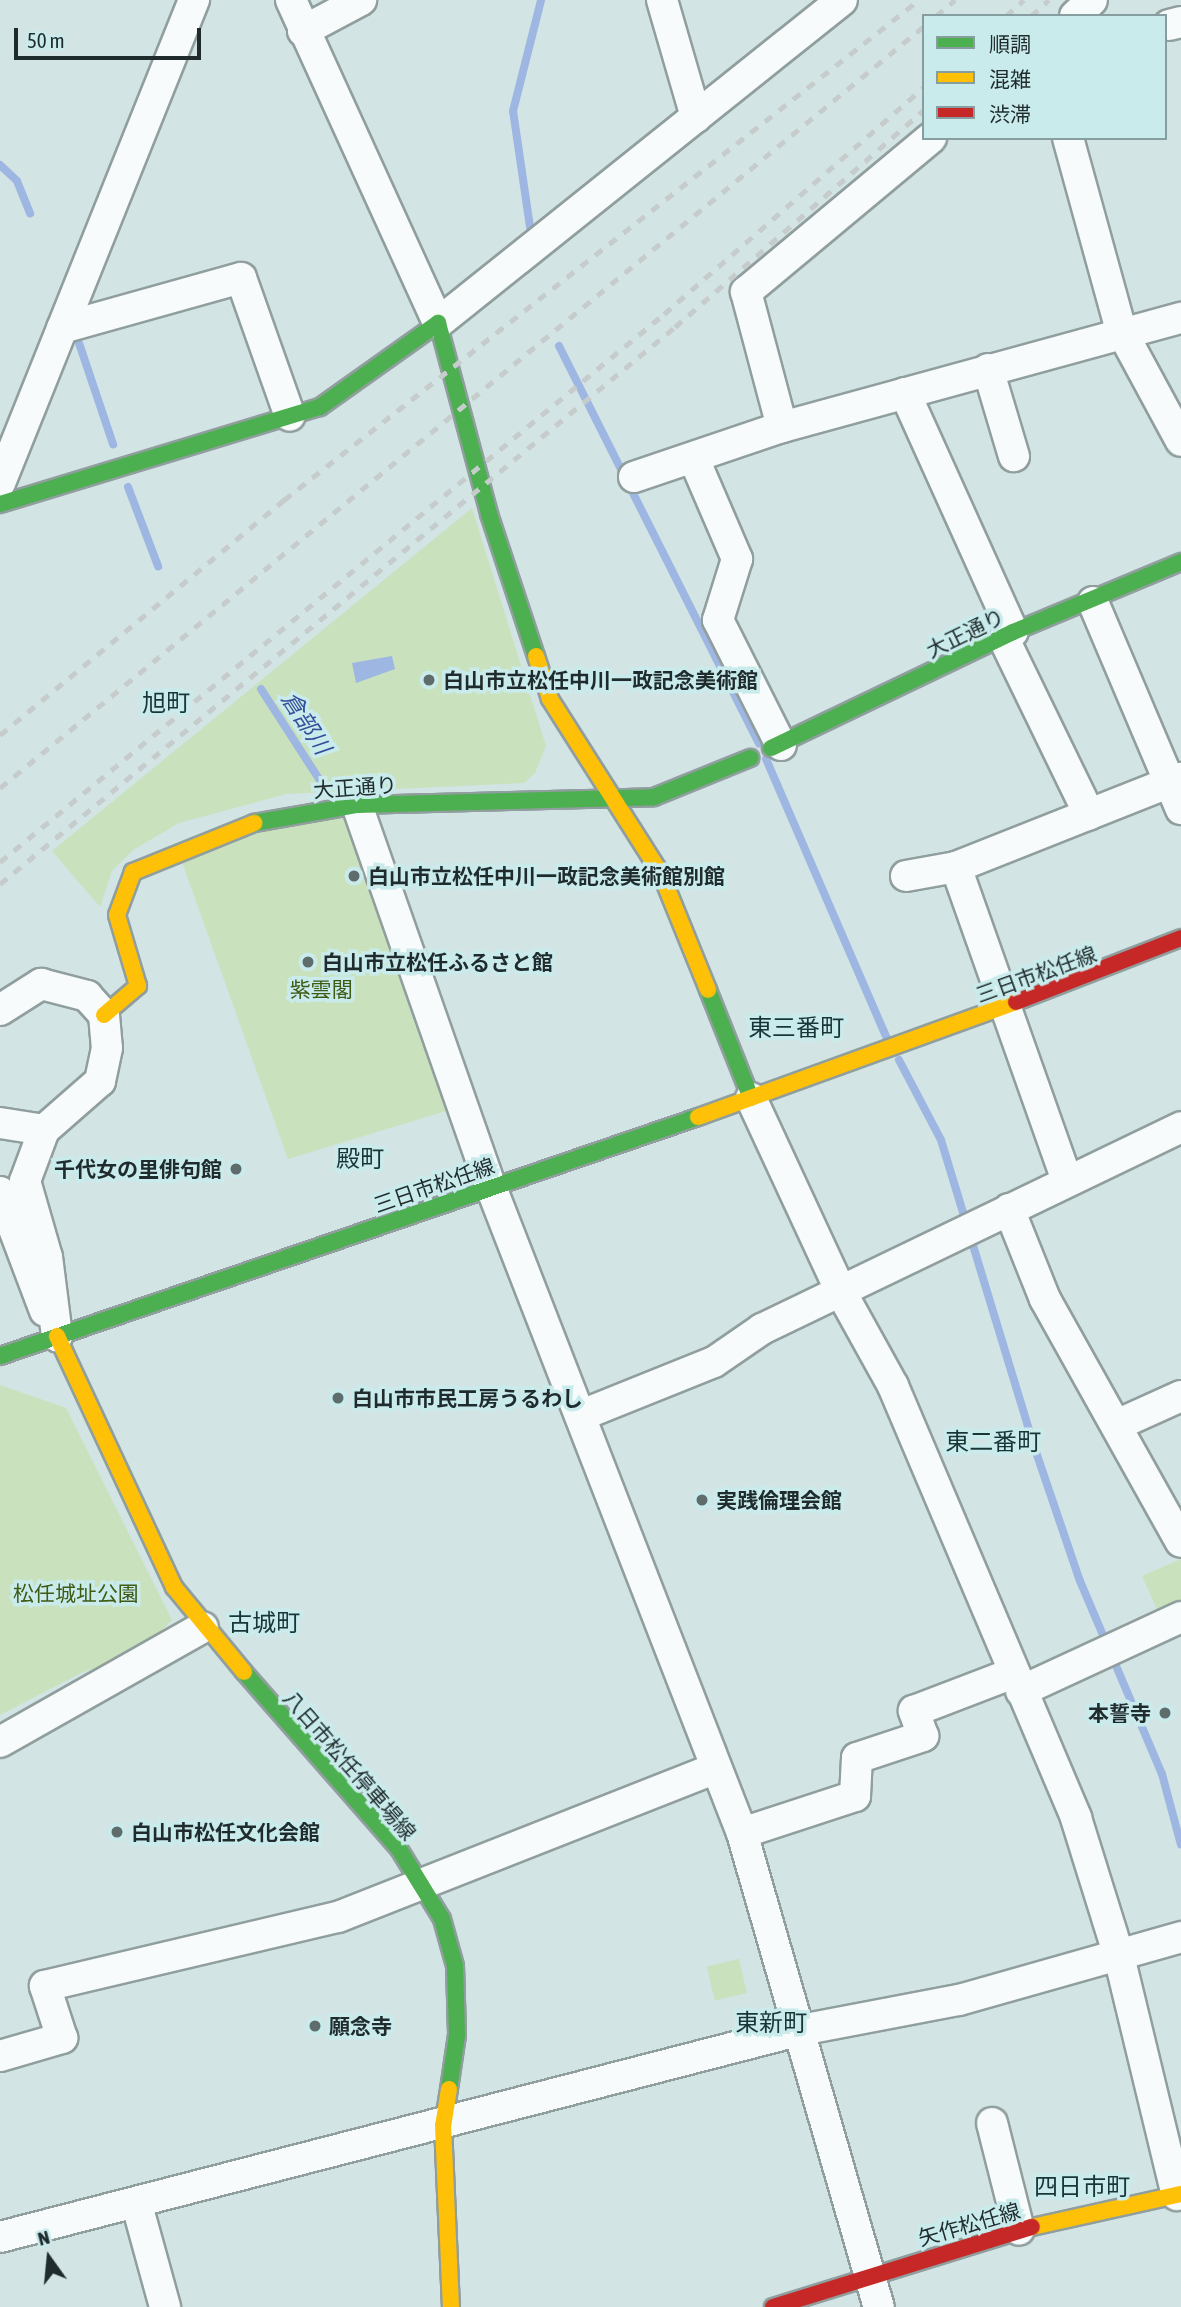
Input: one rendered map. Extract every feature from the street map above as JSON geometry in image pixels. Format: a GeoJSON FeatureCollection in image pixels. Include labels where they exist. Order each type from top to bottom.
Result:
{"type":"FeatureCollection","features":[{"type":"Feature","properties":{"kind":"main road"},"geometry":{"type":"LineString","coordinates":[[0,504],[320,407],[438,323],[489,514],[550,699],[610,798],[661,874],[751,1098]]}},
{"type":"Feature","properties":{"kind":"main road","name":"大正通り"},"geometry":{"type":"LineString","coordinates":[[104,1015],[138,986],[117,915],[133,872],[280,814],[357,806],[654,797],[767,750],[1008,635],[1180,564]]}},
{"type":"Feature","properties":{"kind":"main road","name":"三日市松任線"},"geometry":{"type":"LineString","coordinates":[[0,1356],[903,1046],[1181,938]]}},
{"type":"Feature","properties":{"kind":"main road","name":"八日市松任停車場線"},"geometry":{"type":"LineString","coordinates":[[57,1336],[174,1587],[203,1628],[399,1849],[442,1919],[455,1966],[457,2035],[443,2125],[451,2307]]}},
{"type":"Feature","properties":{"kind":"main road","name":"矢作松任線"},"geometry":{"type":"LineString","coordinates":[[773,2307],[1018,2230],[1180,2200]]}},
{"type":"Feature","properties":{"kind":"street"},"geometry":{"type":"LineString","coordinates":[[0,483],[194,0]]}},
{"type":"Feature","properties":{"kind":"street"},"geometry":{"type":"LineString","coordinates":[[291,0],[438,323],[842,0]]}},
{"type":"Feature","properties":{"kind":"street"},"geometry":{"type":"LineString","coordinates":[[303,31],[361,0]]}},
{"type":"Feature","properties":{"kind":"street"},"geometry":{"type":"LineString","coordinates":[[662,0],[696,117]]}},
{"type":"Feature","properties":{"kind":"street"},"geometry":{"type":"LineString","coordinates":[[1077,14],[1092,0]]}},
{"type":"Feature","properties":{"kind":"street"},"geometry":{"type":"LineString","coordinates":[[782,428],[746,292],[929,140]]}},
{"type":"Feature","properties":{"kind":"street"},"geometry":{"type":"LineString","coordinates":[[1069,140],[1121,330],[1181,441]]}},
{"type":"Feature","properties":{"kind":"street"},"geometry":{"type":"LineString","coordinates":[[62,328],[241,278],[290,416]]}},
{"type":"Feature","properties":{"kind":"street"},"geometry":{"type":"LineString","coordinates":[[634,477],[782,428],[1121,330],[1181,318]]}},
{"type":"Feature","properties":{"kind":"street"},"geometry":{"type":"LineString","coordinates":[[988,369],[1014,456]]}},
{"type":"Feature","properties":{"kind":"street"},"geometry":{"type":"LineString","coordinates":[[905,393],[1008,635],[1089,814]]}},
{"type":"Feature","properties":{"kind":"street"},"geometry":{"type":"LineString","coordinates":[[694,459],[737,559],[718,620],[767,750]]}},
{"type":"Feature","properties":{"kind":"street"},"geometry":{"type":"LineString","coordinates":[[906,876],[956,867],[1089,814],[1178,790],[1093,602]]}},
{"type":"Feature","properties":{"kind":"street"},"geometry":{"type":"LineString","coordinates":[[357,806],[491,1187],[582,1415],[713,1769],[742,1833],[873,2274],[879,2307]]}},
{"type":"Feature","properties":{"kind":"street"},"geometry":{"type":"LineString","coordinates":[[956,867],[1067,1181]]}},
{"type":"Feature","properties":{"kind":"street"},"geometry":{"type":"LineString","coordinates":[[0,1010],[41,984],[86,996],[104,1015],[107,1048],[100,1081],[44,1130],[25,1181],[47,1257],[57,1336]]}},
{"type":"Feature","properties":{"kind":"street"},"geometry":{"type":"LineString","coordinates":[[751,1098],[841,1292],[893,1386],[1076,1818],[1119,1956],[1180,2200]]}},
{"type":"Feature","properties":{"kind":"street"},"geometry":{"type":"LineString","coordinates":[[0,1123],[44,1130]]}},
{"type":"Feature","properties":{"kind":"street"},"geometry":{"type":"LineString","coordinates":[[582,1415],[714,1362],[762,1329],[1181,1127]]}},
{"type":"Feature","properties":{"kind":"street"},"geometry":{"type":"LineString","coordinates":[[0,1192],[57,1336]]}},
{"type":"Feature","properties":{"kind":"street"},"geometry":{"type":"LineString","coordinates":[[984,1221],[1045,1299],[1119,1424],[1181,1542]]}},
{"type":"Feature","properties":{"kind":"street"},"geometry":{"type":"LineString","coordinates":[[1119,1424],[1181,1396]]}},
{"type":"Feature","properties":{"kind":"street"},"geometry":{"type":"LineString","coordinates":[[742,1833],[855,1796],[858,1758],[923,1736],[914,1711],[1017,1682],[1106,1651],[1181,1617]]}},
{"type":"Feature","properties":{"kind":"street"},"geometry":{"type":"LineString","coordinates":[[0,1742],[203,1628]]}},
{"type":"Feature","properties":{"kind":"street"},"geometry":{"type":"LineString","coordinates":[[0,2056],[62,2038],[45,1986],[312,1924],[713,1769]]}},
{"type":"Feature","properties":{"kind":"street"},"geometry":{"type":"LineString","coordinates":[[0,2237],[137,2205],[801,2030],[959,2000],[1181,1937]]}},
{"type":"Feature","properties":{"kind":"street"},"geometry":{"type":"LineString","coordinates":[[992,2123],[1018,2230]]}},
{"type":"Feature","properties":{"kind":"street"},"geometry":{"type":"LineString","coordinates":[[137,2205],[166,2307]]}},
{"type":"Feature","properties":{"kind":"green space"},"geometry":{"type":"Polygon","coordinates":[[[472,508],[546,746],[535,773],[524,783],[286,794],[179,823],[133,850],[112,871],[100,907],[52,851],[472,508]]]}},
{"type":"Feature","properties":{"kind":"green space","name":"紫雲閣"},"geometry":{"type":"Polygon","coordinates":[[[352,817],[456,1108],[288,1159],[182,862],[297,818],[352,817]]]}},
{"type":"Feature","properties":{"kind":"green space","name":"松任城址公園"},"geometry":{"type":"Polygon","coordinates":[[[0,1385],[66,1408],[172,1620],[139,1654],[81,1673],[0,1715],[0,1385]]]}},
{"type":"Feature","properties":{"kind":"green space"},"geometry":{"type":"Polygon","coordinates":[[[1181,1559],[1181,1611],[1162,1620],[1142,1576],[1181,1559]]]}},
{"type":"Feature","properties":{"kind":"green space"},"geometry":{"type":"Polygon","coordinates":[[[739,1959],[747,1993],[715,2001],[707,1966],[739,1959]]]}},
{"type":"Feature","properties":{"kind":"water"},"geometry":{"type":"Polygon","coordinates":[[[392,656],[395,669],[356,683],[352,663],[392,656]]]}},
{"type":"Feature","properties":{"kind":"waterway"},"geometry":{"type":"LineString","coordinates":[[530,227],[513,111],[541,0]]}},
{"type":"Feature","properties":{"kind":"waterway","name":"倉部川"},"geometry":{"type":"LineString","coordinates":[[0,165],[17,181],[30,214]]}},
{"type":"Feature","properties":{"kind":"waterway"},"geometry":{"type":"LineString","coordinates":[[79,343],[113,444]]}},
{"type":"Feature","properties":{"kind":"waterway"},"geometry":{"type":"LineString","coordinates":[[559,346],[759,744]]}},
{"type":"Feature","properties":{"kind":"waterway","name":"倉部川"},"geometry":{"type":"LineString","coordinates":[[128,487],[158,566]]}},
{"type":"Feature","properties":{"kind":"waterway","name":"倉部川"},"geometry":{"type":"LineString","coordinates":[[261,689],[319,779]]}},
{"type":"Feature","properties":{"kind":"waterway"},"geometry":{"type":"LineString","coordinates":[[766,759],[887,1039]]}},
{"type":"Feature","properties":{"kind":"waterway"},"geometry":{"type":"LineString","coordinates":[[899,1060],[941,1140],[1036,1452],[1080,1581],[1162,1774],[1181,1845]]}},
{"type":"Feature","properties":{"kind":"railway"},"geometry":{"type":"LineString","coordinates":[[0,735],[284,500],[919,0]]}},
{"type":"Feature","properties":{"kind":"railway"},"geometry":{"type":"LineString","coordinates":[[938,14],[955,0]]}},
{"type":"Feature","properties":{"kind":"railway"},"geometry":{"type":"LineString","coordinates":[[1008,14],[1024,0]]}},
{"type":"Feature","properties":{"kind":"railway"},"geometry":{"type":"LineString","coordinates":[[1033,14],[1049,0]]}},
{"type":"Feature","properties":{"kind":"railway"},"geometry":{"type":"LineString","coordinates":[[0,788],[922,28]]}},
{"type":"Feature","properties":{"kind":"railway"},"geometry":{"type":"LineString","coordinates":[[0,862],[664,314],[922,89]]}},
{"type":"Feature","properties":{"kind":"railway"},"geometry":{"type":"LineString","coordinates":[[0,884],[675,327],[922,112]]}},
{"type":"Feature","properties":{"kind":"traffic: fast"},"geometry":{"type":"LineString","coordinates":[[0,504],[320,407],[438,323],[489,514],[536,656]]}},
{"type":"Feature","properties":{"kind":"traffic: fast"},"geometry":{"type":"LineString","coordinates":[[771,748],[1013,632],[1181,562]]}},
{"type":"Feature","properties":{"kind":"traffic: fast"},"geometry":{"type":"LineString","coordinates":[[254,823],[357,805],[654,797],[750,758]]}},
{"type":"Feature","properties":{"kind":"traffic: fast"},"geometry":{"type":"LineString","coordinates":[[708,990],[751,1098]]}},
{"type":"Feature","properties":{"kind":"traffic: fast"},"geometry":{"type":"LineString","coordinates":[[0,1356],[698,1117]]}},
{"type":"Feature","properties":{"kind":"traffic: fast"},"geometry":{"type":"LineString","coordinates":[[244,1672],[399,1849],[442,1919],[455,1966],[457,2035],[449,2089]]}},
{"type":"Feature","properties":{"kind":"traffic: slow"},"geometry":{"type":"LineString","coordinates":[[536,656],[550,699],[661,874],[708,990]]}},
{"type":"Feature","properties":{"kind":"traffic: slow"},"geometry":{"type":"LineString","coordinates":[[104,1015],[138,986],[117,915],[133,872],[254,823]]}},
{"type":"Feature","properties":{"kind":"traffic: slow"},"geometry":{"type":"LineString","coordinates":[[698,1117],[1016,1002]]}},
{"type":"Feature","properties":{"kind":"traffic: slow"},"geometry":{"type":"LineString","coordinates":[[57,1336],[174,1587],[244,1672]]}},
{"type":"Feature","properties":{"kind":"traffic: slow"},"geometry":{"type":"LineString","coordinates":[[449,2089],[443,2125],[451,2307]]}},
{"type":"Feature","properties":{"kind":"traffic: slow"},"geometry":{"type":"LineString","coordinates":[[1032,2227],[1181,2194]]}},
{"type":"Feature","properties":{"kind":"traffic: jam"},"geometry":{"type":"LineString","coordinates":[[1016,1002],[1181,938]]}},
{"type":"Feature","properties":{"kind":"traffic: jam"},"geometry":{"type":"LineString","coordinates":[[773,2307],[1032,2227]]}},
{"type":"Feature","properties":{"kind":"place","name":"白山市立松任中川一政記念美術館"},"geometry":{"type":"Point","coordinates":[429,680]}},
{"type":"Feature","properties":{"kind":"place","name":"白山市立松任中川一政記念美術館別館"},"geometry":{"type":"Point","coordinates":[354,876]}},
{"type":"Feature","properties":{"kind":"place","name":"白山市立松任ふるさと館"},"geometry":{"type":"Point","coordinates":[308,962]}},
{"type":"Feature","properties":{"kind":"place","name":"千代女の里俳句館"},"geometry":{"type":"Point","coordinates":[236,1169]}},
{"type":"Feature","properties":{"kind":"place","name":"白山市市民工房うるわし"},"geometry":{"type":"Point","coordinates":[338,1398]}},
{"type":"Feature","properties":{"kind":"place","name":"実践倫理会館"},"geometry":{"type":"Point","coordinates":[702,1500]}},
{"type":"Feature","properties":{"kind":"place","name":"本誓寺"},"geometry":{"type":"Point","coordinates":[1165,1713]}},
{"type":"Feature","properties":{"kind":"place","name":"白山市松任文化会館"},"geometry":{"type":"Point","coordinates":[117,1832]}},
{"type":"Feature","properties":{"kind":"place","name":"願念寺"},"geometry":{"type":"Point","coordinates":[315,2026]}},
{"type":"Feature","properties":{"kind":"district","name":"旭町"},"geometry":{"type":"Point","coordinates":[166,703]}},
{"type":"Feature","properties":{"kind":"district","name":"東三番町"},"geometry":{"type":"Point","coordinates":[796,1028]}},
{"type":"Feature","properties":{"kind":"district","name":"殿町"},"geometry":{"type":"Point","coordinates":[360,1159]}},
{"type":"Feature","properties":{"kind":"district","name":"東二番町"},"geometry":{"type":"Point","coordinates":[993,1442]}},
{"type":"Feature","properties":{"kind":"district","name":"古城町"},"geometry":{"type":"Point","coordinates":[264,1623]}},
{"type":"Feature","properties":{"kind":"district","name":"東新町"},"geometry":{"type":"Point","coordinates":[771,2023]}},
{"type":"Feature","properties":{"kind":"district","name":"四日市町"},"geometry":{"type":"Point","coordinates":[1082,2187]}}]}
